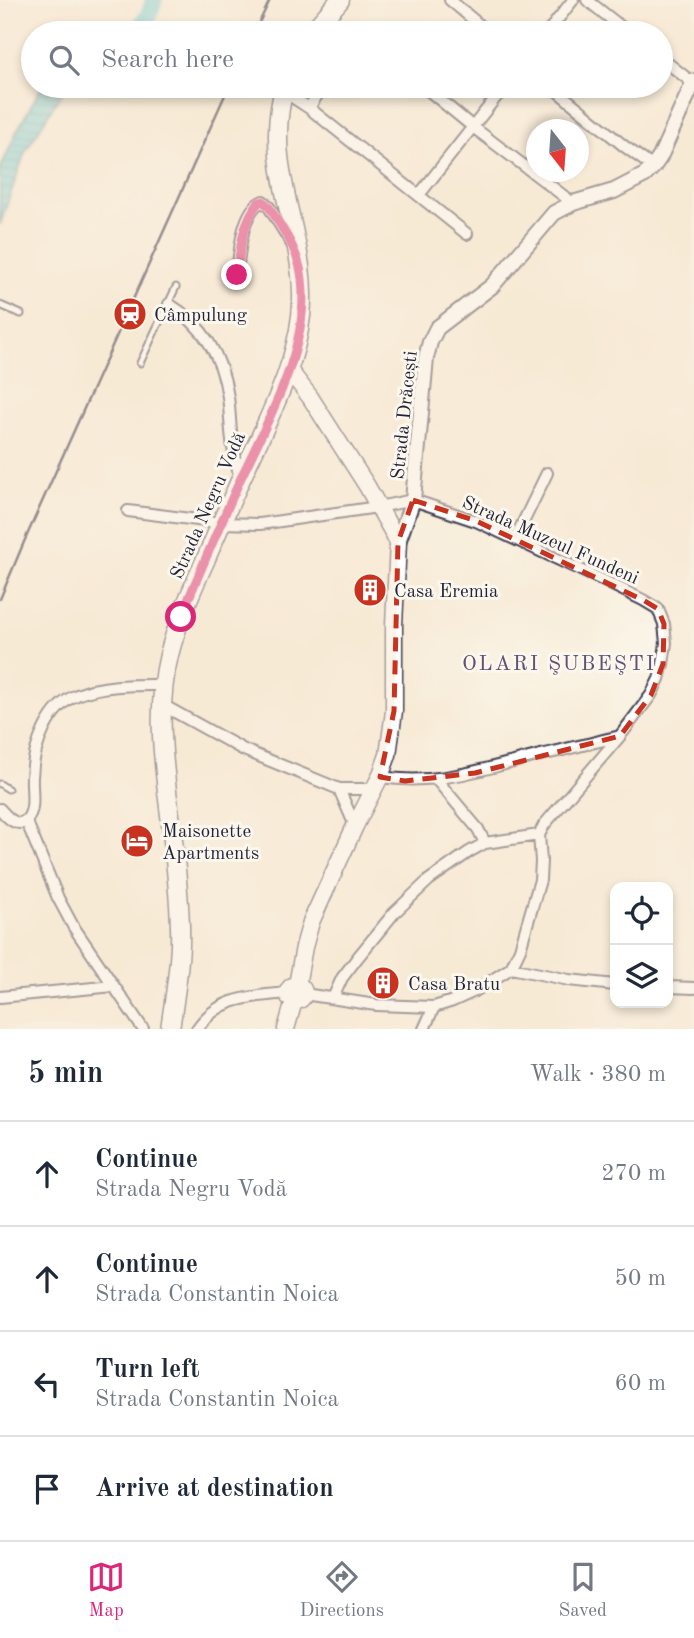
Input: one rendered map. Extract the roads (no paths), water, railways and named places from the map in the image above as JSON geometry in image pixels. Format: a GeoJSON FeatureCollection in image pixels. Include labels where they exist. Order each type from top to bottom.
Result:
{"type":"FeatureCollection","features":[{"type":"Feature","properties":{"kind":"main road"},"geometry":{"type":"LineString","coordinates":[[322,21],[340,0]]}},
{"type":"Feature","properties":{"kind":"main road","name":"Strada Negru Vodă"},"geometry":{"type":"LineString","coordinates":[[170,1029],[178,968],[180,919],[161,735],[163,685],[181,617],[280,394],[294,354],[303,280],[279,158],[278,128],[282,98]]}},
{"type":"Feature","properties":{"kind":"main road"},"geometry":{"type":"LineString","coordinates":[[286,1029],[311,922],[388,755],[394,711],[398,542],[367,486],[310,397],[289,370]]}},
{"type":"Feature","properties":{"kind":"street"},"geometry":{"type":"LineString","coordinates":[[450,0],[475,21]]}},
{"type":"Feature","properties":{"kind":"street"},"geometry":{"type":"LineString","coordinates":[[556,21],[573,0]]}},
{"type":"Feature","properties":{"kind":"street"},"geometry":{"type":"LineString","coordinates":[[587,0],[614,21]]}},
{"type":"Feature","properties":{"kind":"street"},"geometry":{"type":"LineString","coordinates":[[673,67],[694,82]]}},
{"type":"Feature","properties":{"kind":"street","name":"Strada Drăcești"},"geometry":{"type":"LineString","coordinates":[[398,542],[413,500],[426,358],[437,328],[492,286],[554,214],[573,203],[614,191],[645,175],[660,157],[694,82]]}},
{"type":"Feature","properties":{"kind":"street"},"geometry":{"type":"LineString","coordinates":[[296,98],[467,234]]}},
{"type":"Feature","properties":{"kind":"street"},"geometry":{"type":"LineString","coordinates":[[309,108],[315,98]]}},
{"type":"Feature","properties":{"kind":"street"},"geometry":{"type":"LineString","coordinates":[[438,98],[573,203]]}},
{"type":"Feature","properties":{"kind":"street"},"geometry":{"type":"LineString","coordinates":[[419,195],[496,98]]}},
{"type":"Feature","properties":{"kind":"street"},"geometry":{"type":"LineString","coordinates":[[566,98],[653,167]]}},
{"type":"Feature","properties":{"kind":"street"},"geometry":{"type":"LineString","coordinates":[[237,275],[246,225],[252,209],[259,202],[263,201],[269,207],[298,255]]}},
{"type":"Feature","properties":{"kind":"street"},"geometry":{"type":"LineString","coordinates":[[169,304],[191,319],[219,360],[241,480]]}},
{"type":"Feature","properties":{"kind":"street"},"geometry":{"type":"LineString","coordinates":[[515,539],[547,472]]}},
{"type":"Feature","properties":{"kind":"street"},"geometry":{"type":"LineString","coordinates":[[128,512],[221,523],[260,524],[413,500]]}},
{"type":"Feature","properties":{"kind":"street","name":"Strada Muzeul Fundeni"},"geometry":{"type":"LineString","coordinates":[[413,500],[476,521],[658,609],[664,624],[666,643],[659,679],[651,695],[620,736]]}},
{"type":"Feature","properties":{"kind":"street"},"geometry":{"type":"LineString","coordinates":[[23,821],[30,811],[32,801],[32,762],[36,748],[55,713],[67,701],[76,695],[96,690],[163,685]]}},
{"type":"Feature","properties":{"kind":"street"},"geometry":{"type":"LineString","coordinates":[[161,707],[169,708],[244,750],[339,789],[475,773],[620,736]]}},
{"type":"Feature","properties":{"kind":"street"},"geometry":{"type":"LineString","coordinates":[[213,1029],[200,1024],[211,1012],[241,998],[296,993],[376,1005],[434,1007],[453,1002],[475,991],[511,968],[520,949],[540,880],[538,835],[620,736]]}},
{"type":"Feature","properties":{"kind":"street"},"geometry":{"type":"LineString","coordinates":[[436,779],[478,829],[485,843]]}},
{"type":"Feature","properties":{"kind":"street"},"geometry":{"type":"LineString","coordinates":[[339,789],[355,826]]}},
{"type":"Feature","properties":{"kind":"street"},"geometry":{"type":"LineString","coordinates":[[0,809],[10,819],[23,821]]}},
{"type":"Feature","properties":{"kind":"street"},"geometry":{"type":"LineString","coordinates":[[23,821],[73,926],[143,1029]]}},
{"type":"Feature","properties":{"kind":"street"},"geometry":{"type":"LineString","coordinates":[[333,998],[342,978],[394,913],[429,880],[485,843],[538,835]]}},
{"type":"Feature","properties":{"kind":"street"},"geometry":{"type":"LineString","coordinates":[[511,968],[569,980],[610,984]]}},
{"type":"Feature","properties":{"kind":"street"},"geometry":{"type":"LineString","coordinates":[[0,997],[114,986]]}},
{"type":"Feature","properties":{"kind":"street"},"geometry":{"type":"LineString","coordinates":[[673,987],[694,988]]}},
{"type":"Feature","properties":{"kind":"street"},"geometry":{"type":"LineString","coordinates":[[424,1029],[434,1007]]}},
{"type":"Feature","properties":{"kind":"lane"},"geometry":{"type":"LineString","coordinates":[[140,363],[176,287]]}},
{"type":"Feature","properties":{"kind":"lane"},"geometry":{"type":"LineString","coordinates":[[0,305],[21,314]]}},
{"type":"Feature","properties":{"kind":"lane"},"geometry":{"type":"LineString","coordinates":[[0,784],[8,789]]}},
{"type":"Feature","properties":{"kind":"water"},"geometry":{"type":"Polygon","coordinates":[[[35,98],[59,98],[25,152],[0,225],[0,170],[35,98]]]}},
{"type":"Feature","properties":{"kind":"waterway"},"geometry":{"type":"LineString","coordinates":[[144,21],[154,0]]}},
{"type":"Feature","properties":{"kind":"railway"},"geometry":{"type":"LineString","coordinates":[[260,21],[270,0]]}},
{"type":"Feature","properties":{"kind":"railway"},"geometry":{"type":"LineString","coordinates":[[0,599],[224,98]]}},
{"type":"Feature","properties":{"kind":"place","name":"Câmpulung"},"geometry":{"type":"Point","coordinates":[130,314]}},
{"type":"Feature","properties":{"kind":"place","name":"Casa Eremia"},"geometry":{"type":"Point","coordinates":[370,590]}},
{"type":"Feature","properties":{"kind":"place","name":"Maisonette Apartments"},"geometry":{"type":"Point","coordinates":[137,841]}},
{"type":"Feature","properties":{"kind":"place","name":"Casa Bratu"},"geometry":{"type":"Point","coordinates":[383,983]}},
{"type":"Feature","properties":{"kind":"district","name":"OLARI ŞUBEŞTI"},"geometry":{"type":"Point","coordinates":[559,663]}}]}
